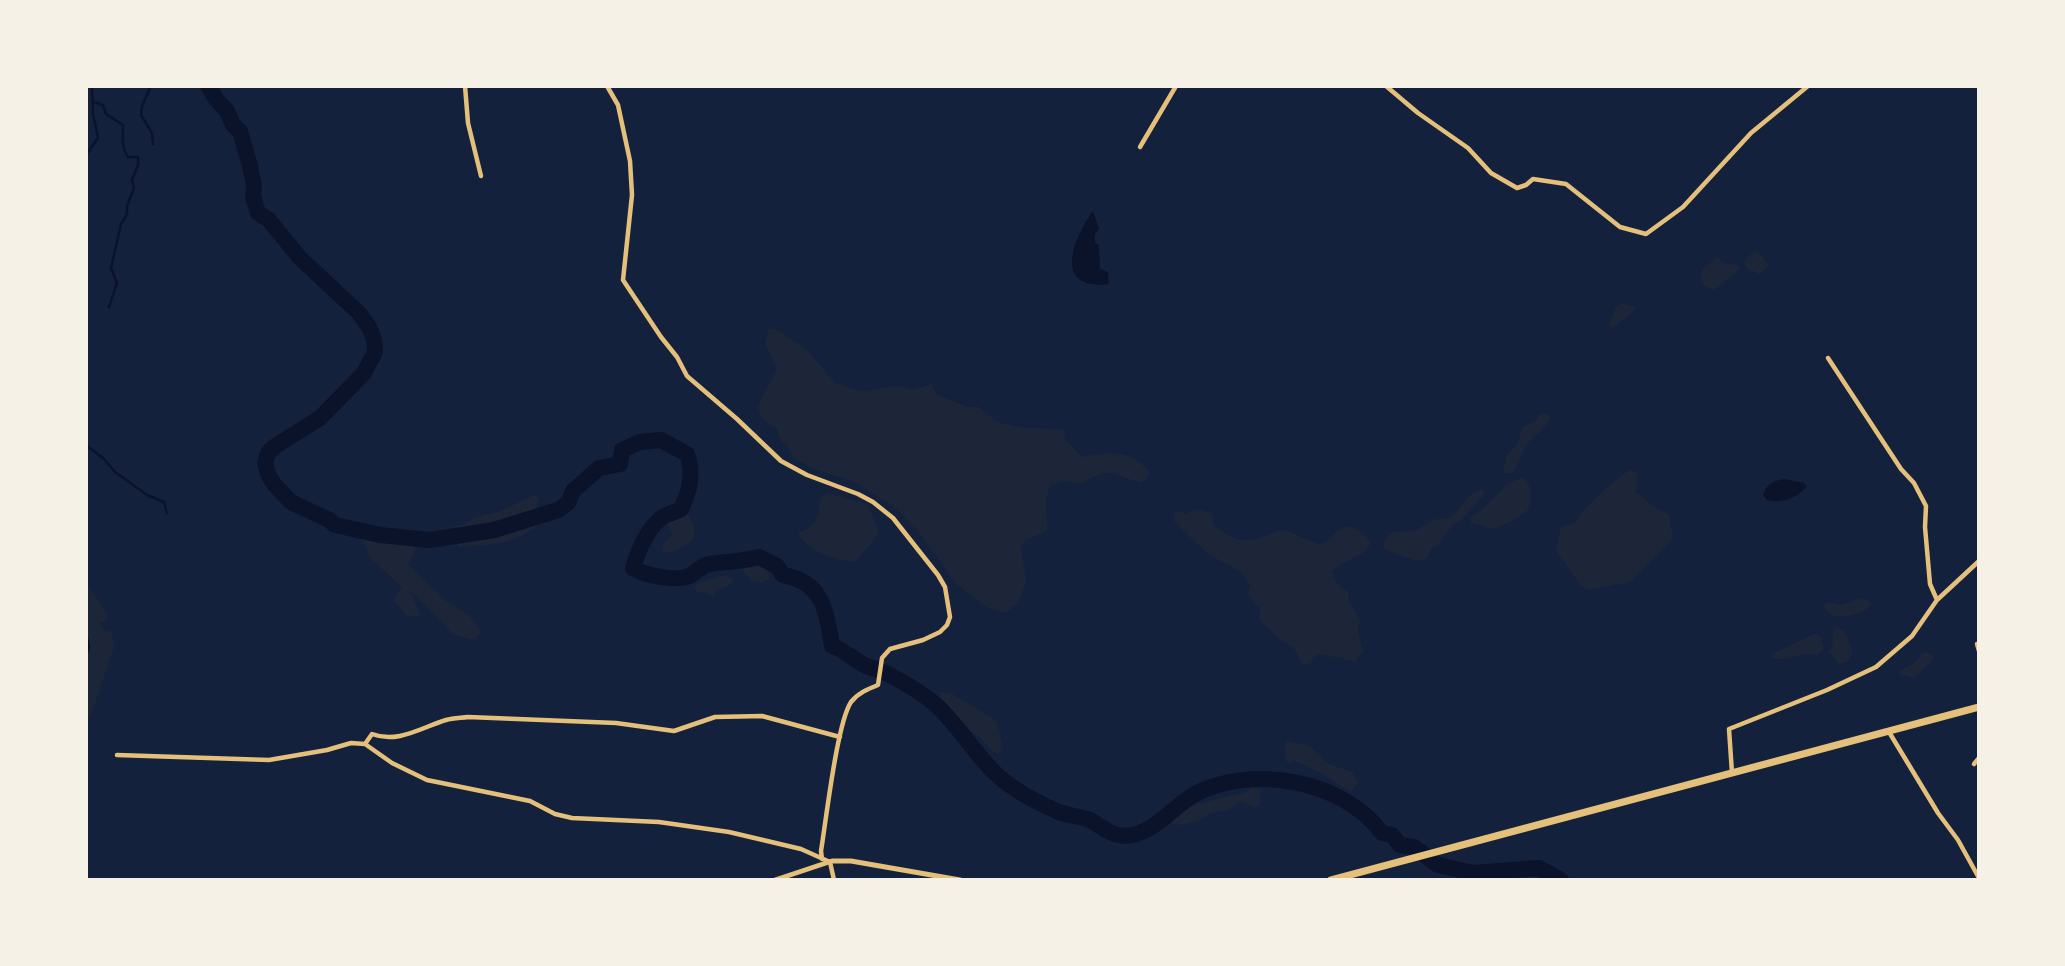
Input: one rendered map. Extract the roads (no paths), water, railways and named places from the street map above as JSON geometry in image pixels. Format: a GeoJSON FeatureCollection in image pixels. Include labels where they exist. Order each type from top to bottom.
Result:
{"type":"FeatureCollection","features":[{"type":"Feature","properties":{"kind":"main road"},"geometry":{"type":"LineString","coordinates":[[1331,880],[1979,710]]}},
{"type":"Feature","properties":{"kind":"street"},"geometry":{"type":"LineString","coordinates":[[465,86],[468,123],[481,176]]}},
{"type":"Feature","properties":{"kind":"street"},"geometry":{"type":"LineString","coordinates":[[607,86],[618,106],[631,160],[632,195],[623,280],[677,357],[687,376],[781,461],[873,502],[893,519],[945,587],[950,617],[947,625],[940,632],[923,640],[890,649],[882,658],[878,685],[865,690],[849,704],[840,737],[821,851],[822,859]]}},
{"type":"Feature","properties":{"kind":"street"},"geometry":{"type":"LineString","coordinates":[[1140,147],[1176,86]]}},
{"type":"Feature","properties":{"kind":"street"},"geometry":{"type":"LineString","coordinates":[[1386,86],[1418,113],[1468,148],[1491,173],[1517,188],[1533,179],[1566,184],[1620,228],[1646,234],[1683,207],[1751,133],[1808,86]]}},
{"type":"Feature","properties":{"kind":"street"},"geometry":{"type":"LineString","coordinates":[[1828,358],[1901,469],[1914,483],[1926,506],[1930,584],[1937,600]]}},
{"type":"Feature","properties":{"kind":"street"},"geometry":{"type":"LineString","coordinates":[[1732,773],[1729,729],[1827,690],[1876,667],[1912,636],[1937,600],[1979,561]]}},
{"type":"Feature","properties":{"kind":"street"},"geometry":{"type":"LineString","coordinates":[[1977,644],[1979,651]]}},
{"type":"Feature","properties":{"kind":"street"},"geometry":{"type":"LineString","coordinates":[[365,744],[372,734],[385,739],[421,731],[447,720],[468,717],[616,723],[674,731],[715,717],[762,716],[840,737]]}},
{"type":"Feature","properties":{"kind":"street"},"geometry":{"type":"LineString","coordinates":[[1889,732],[1979,878]]}},
{"type":"Feature","properties":{"kind":"street"},"geometry":{"type":"LineString","coordinates":[[117,755],[268,760],[351,743],[365,744],[392,763],[426,780],[530,801],[555,814],[572,818],[659,822],[729,832],[801,849],[830,862]]}},
{"type":"Feature","properties":{"kind":"street"},"geometry":{"type":"LineString","coordinates":[[1973,764],[1979,758]]}},
{"type":"Feature","properties":{"kind":"street"},"geometry":{"type":"LineString","coordinates":[[775,880],[830,862],[851,861],[960,880]]}},
{"type":"Feature","properties":{"kind":"street"},"geometry":{"type":"LineString","coordinates":[[830,862],[834,880]]}},
{"type":"Feature","properties":{"kind":"waterway"},"geometry":{"type":"LineString","coordinates":[[86,155],[98,138],[93,114],[92,86]]}},
{"type":"Feature","properties":{"kind":"waterway"},"geometry":{"type":"LineString","coordinates":[[151,86],[141,115],[152,133],[153,144]]}},
{"type":"Feature","properties":{"kind":"waterway"},"geometry":{"type":"LineString","coordinates":[[208,86],[227,111],[233,125],[240,131],[250,166],[258,213],[268,219],[300,258],[359,313],[374,339],[375,352],[364,373],[320,418],[268,453],[265,463],[268,474],[291,502],[335,525],[380,535],[430,540],[494,530],[558,510],[568,503],[573,491],[599,468],[620,464],[622,450],[640,442],[661,440],[687,454],[691,475],[689,489],[681,509],[662,517],[651,529],[633,568],[653,576],[679,578],[691,575],[707,565],[759,557],[777,566],[783,575],[807,584],[814,591],[824,610],[832,646],[925,696],[945,714],[996,774],[1043,805],[1090,820],[1114,834],[1129,835],[1149,828],[1195,794],[1218,785],[1243,780],[1296,782],[1321,789],[1344,800],[1365,815],[1382,833],[1392,835],[1400,845],[1414,847],[1438,865],[1473,873],[1539,868],[1561,880]]}},
{"type":"Feature","properties":{"kind":"waterway"},"geometry":{"type":"LineString","coordinates":[[94,102],[103,105],[106,114],[123,125],[124,149],[128,157],[138,157],[132,180],[134,188],[127,214],[121,224],[111,268],[117,283],[109,307]]}},
{"type":"Feature","properties":{"kind":"waterway"},"geometry":{"type":"LineString","coordinates":[[86,179],[86,186]]}},
{"type":"Feature","properties":{"kind":"waterway"},"geometry":{"type":"LineString","coordinates":[[86,445],[115,472],[147,495],[164,502],[167,513]]}},
{"type":"Feature","properties":{"kind":"waterway"},"geometry":{"type":"LineString","coordinates":[[86,633],[89,647],[86,656]]}}]}
